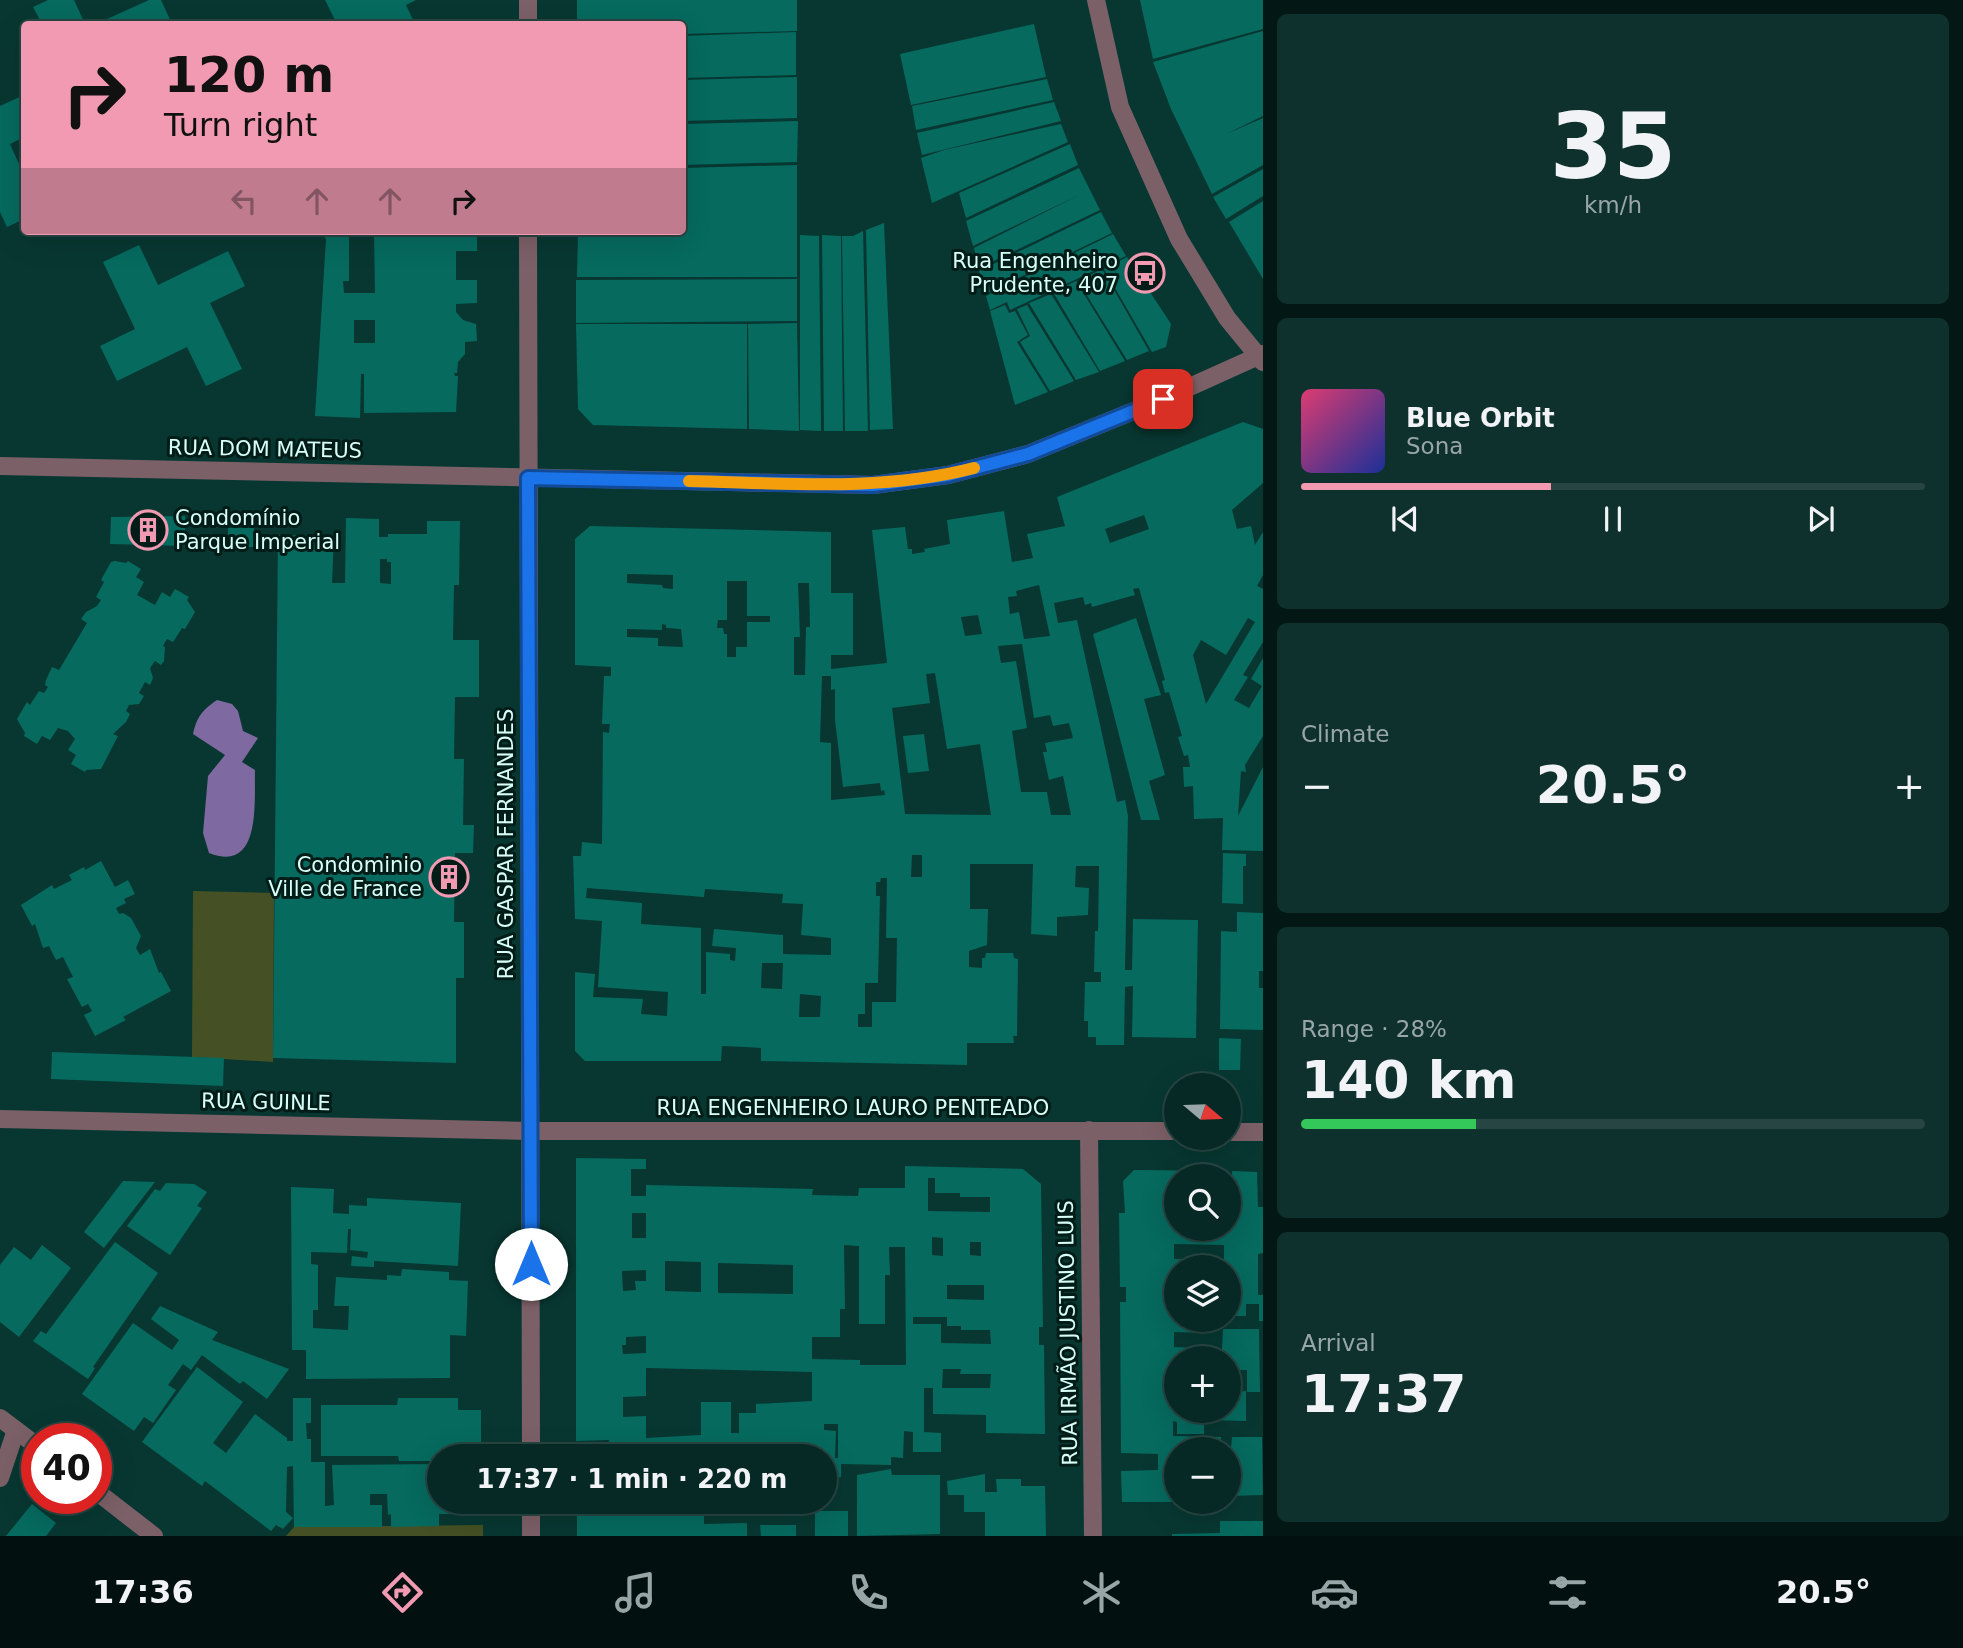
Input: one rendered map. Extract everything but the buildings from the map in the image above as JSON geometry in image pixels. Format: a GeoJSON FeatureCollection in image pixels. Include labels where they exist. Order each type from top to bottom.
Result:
{"type":"FeatureCollection","features":[{"type":"Feature","properties":{"kind":"street"},"geometry":{"type":"LineString","coordinates":[[528,0],[528,21]]}},
{"type":"Feature","properties":{"kind":"street"},"geometry":{"type":"LineString","coordinates":[[1096,0],[1120,107],[1174,227],[1227,318],[1261,358]]}},
{"type":"Feature","properties":{"kind":"street","name":"RUA GASPAR FERNANDES"},"geometry":{"type":"LineString","coordinates":[[528,235],[531,1444]]}},
{"type":"Feature","properties":{"kind":"street","name":"RUA DOM MATEUS"},"geometry":{"type":"LineString","coordinates":[[0,466],[873,485],[948,475],[1028,454],[1261,358]]}},
{"type":"Feature","properties":{"kind":"street","name":"RUA GUINLE"},"geometry":{"type":"LineString","coordinates":[[0,1119],[530,1130]]}},
{"type":"Feature","properties":{"kind":"street","name":"RUA ENGENHEIRO LAURO PENTEADO"},"geometry":{"type":"LineString","coordinates":[[530,1130],[1164,1131]]}},
{"type":"Feature","properties":{"kind":"street","name":"RUA IRMÃO JUSTINO LUIS"},"geometry":{"type":"LineString","coordinates":[[1089,1130],[1093,1536]]}},
{"type":"Feature","properties":{"kind":"street"},"geometry":{"type":"LineString","coordinates":[[1241,1132],[1263,1132]]}},
{"type":"Feature","properties":{"kind":"street"},"geometry":{"type":"LineString","coordinates":[[0,1418],[21,1434]]}},
{"type":"Feature","properties":{"kind":"street"},"geometry":{"type":"LineString","coordinates":[[0,1478],[16,1430]]}},
{"type":"Feature","properties":{"kind":"street"},"geometry":{"type":"LineString","coordinates":[[112,1504],[154,1536]]}},
{"type":"Feature","properties":{"kind":"street"},"geometry":{"type":"LineString","coordinates":[[531,1514],[531,1536]]}},
{"type":"Feature","properties":{"kind":"green space"},"geometry":{"type":"Polygon","coordinates":[[[193,891],[274,893],[273,1062],[192,1057],[193,891]]]}},
{"type":"Feature","properties":{"kind":"green space"},"geometry":{"type":"Polygon","coordinates":[[[483,1525],[483,1536],[286,1536],[294,1527],[483,1525]]]}},
{"type":"Feature","properties":{"kind":"shaded area"},"geometry":{"type":"Polygon","coordinates":[[[217,700],[232,704],[238,711],[243,731],[258,738],[242,762],[255,770],[251,831],[247,844],[238,853],[226,857],[209,853],[203,833],[208,776],[225,755],[193,734],[201,714],[217,700]]]}},
{"type":"Feature","properties":{"kind":"slow traffic"},"geometry":{"type":"LineString","coordinates":[[689,481],[873,485],[948,475],[974,468]]}},
{"type":"Feature","properties":{"kind":"place","name":"Rua Engenheiro Prudente, 407"},"geometry":{"type":"Point","coordinates":[1145,273]}},
{"type":"Feature","properties":{"kind":"place","name":"Condomínio Parque Imperial"},"geometry":{"type":"Point","coordinates":[148,530]}},
{"type":"Feature","properties":{"kind":"place","name":"Condominio Ville de France"},"geometry":{"type":"Point","coordinates":[449,877]}},
{"type":"Feature","properties":{"kind":"route"},"geometry":{"type":"LineString","coordinates":[[531,1264],[528,478],[873,485],[948,475],[1028,454],[1163,399]]}}]}
